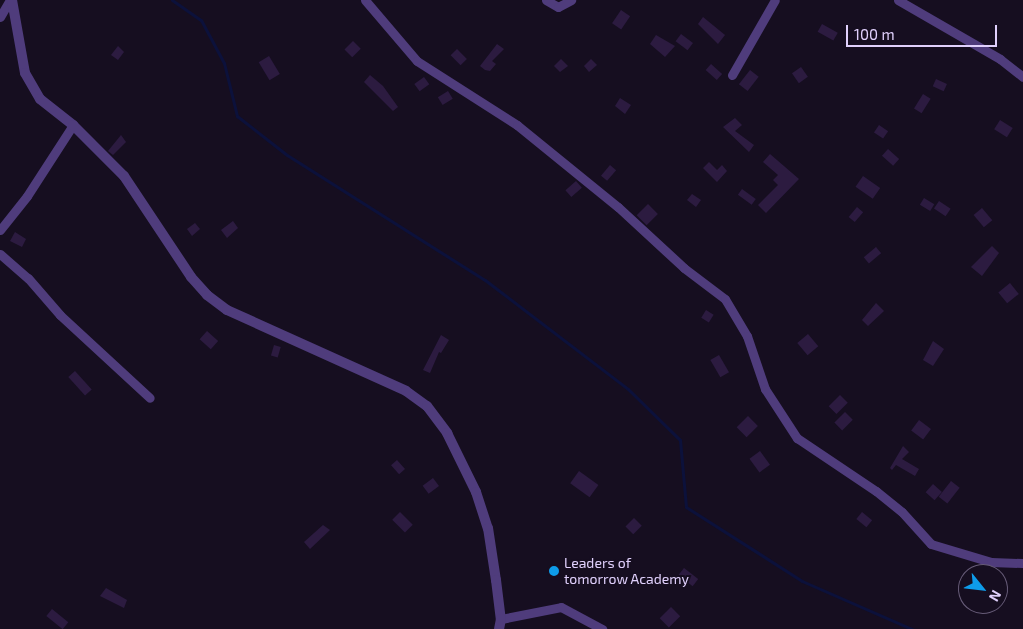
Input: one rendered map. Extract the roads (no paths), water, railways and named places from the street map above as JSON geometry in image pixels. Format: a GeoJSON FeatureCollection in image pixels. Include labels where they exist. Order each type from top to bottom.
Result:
{"type":"FeatureCollection","features":[{"type":"Feature","properties":{"kind":"street"},"geometry":{"type":"LineString","coordinates":[[0,16],[11,0]]}},
{"type":"Feature","properties":{"kind":"street"},"geometry":{"type":"LineString","coordinates":[[11,0],[25,73],[40,99],[73,125],[124,176],[191,277],[207,295],[227,310],[406,391],[427,406],[447,432],[476,492],[488,528],[500,624],[561,607],[602,629]]}},
{"type":"Feature","properties":{"kind":"street"},"geometry":{"type":"LineString","coordinates":[[365,0],[416,61],[517,125],[618,208],[684,268],[725,299],[747,336],[765,389],[797,438],[876,491],[902,512],[931,544],[991,562],[1023,563]]}},
{"type":"Feature","properties":{"kind":"street"},"geometry":{"type":"LineString","coordinates":[[546,0],[558,7],[571,0]]}},
{"type":"Feature","properties":{"kind":"street"},"geometry":{"type":"LineString","coordinates":[[732,75],[775,0]]}},
{"type":"Feature","properties":{"kind":"street"},"geometry":{"type":"LineString","coordinates":[[898,0],[1000,59],[1023,76]]}},
{"type":"Feature","properties":{"kind":"street"},"geometry":{"type":"LineString","coordinates":[[0,230],[27,196],[73,125]]}},
{"type":"Feature","properties":{"kind":"street"},"geometry":{"type":"LineString","coordinates":[[0,254],[28,278],[60,315],[150,398]]}},
{"type":"Feature","properties":{"kind":"waterway"},"geometry":{"type":"LineString","coordinates":[[172,0],[201,20],[224,63],[237,116],[287,155],[485,280],[628,389],[680,440],[686,507],[802,581],[912,629]]}},
{"type":"Feature","properties":{"kind":"place","name":"Leaders of tomorrow Academy"},"geometry":{"type":"Point","coordinates":[554,571]}}]}
